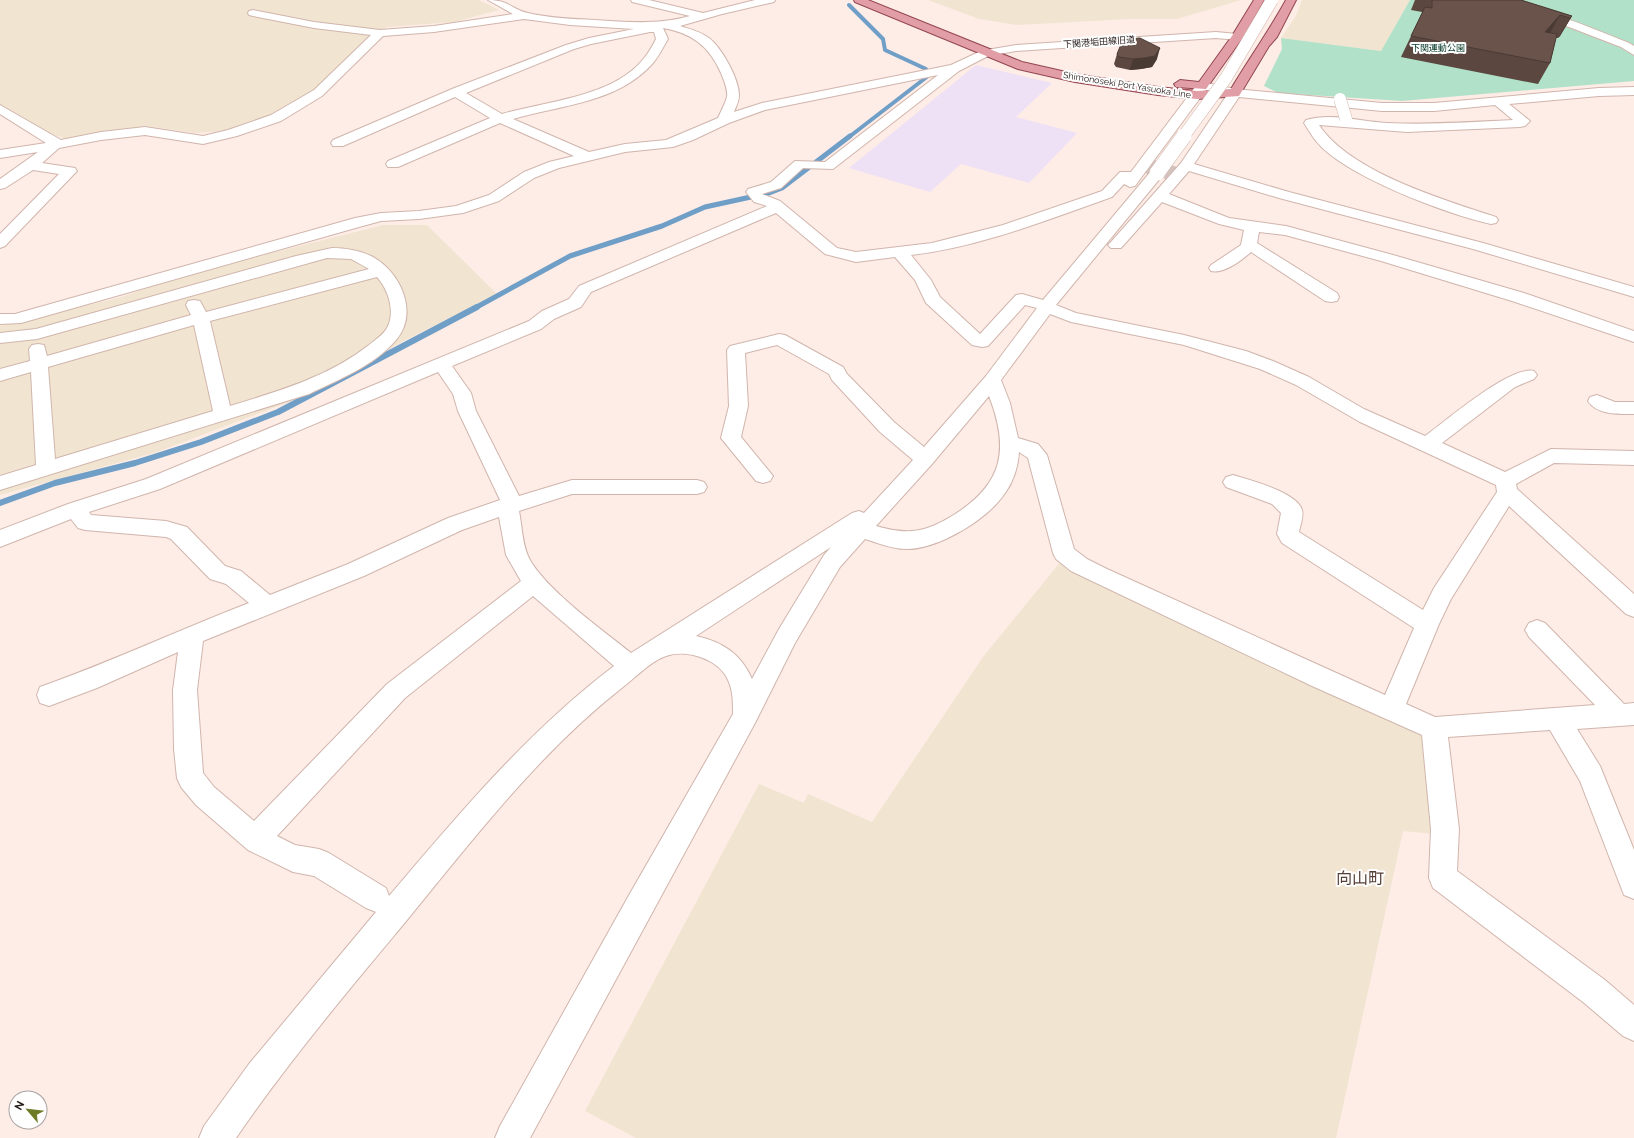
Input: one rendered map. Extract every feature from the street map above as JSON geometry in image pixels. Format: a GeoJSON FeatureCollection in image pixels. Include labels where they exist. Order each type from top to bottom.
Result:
{"type":"FeatureCollection","features":[{"type":"Feature","properties":{"kind":"main road","name":"Shimonoseki Port Yasuoka Line"},"geometry":{"type":"LineString","coordinates":[[859,0],[1018,65],[1075,78],[1235,94]]}},
{"type":"Feature","properties":{"kind":"main road","name":"Shimonoseki Port Yasuoka Line"},"geometry":{"type":"LineString","coordinates":[[1200,90],[1237,37],[1259,0]]}},
{"type":"Feature","properties":{"kind":"main road"},"geometry":{"type":"LineString","coordinates":[[1235,94],[1264,44],[1271,37],[1291,0]]}},
{"type":"Feature","properties":{"kind":"street"},"geometry":{"type":"LineString","coordinates":[[493,0],[524,16]]}},
{"type":"Feature","properties":{"kind":"street"},"geometry":{"type":"LineString","coordinates":[[636,0],[706,16]]}},
{"type":"Feature","properties":{"kind":"street"},"geometry":{"type":"LineString","coordinates":[[252,13],[314,25],[380,33],[434,29],[524,16],[599,24],[667,25],[770,0]]}},
{"type":"Feature","properties":{"kind":"street"},"geometry":{"type":"LineString","coordinates":[[512,1138],[638,907],[746,715],[787,636],[832,561],[925,459],[992,380],[1059,290],[1157,173],[1226,78],[1272,0]]}},
{"type":"Feature","properties":{"kind":"street"},"geometry":{"type":"LineString","coordinates":[[1486,0],[1560,20],[1629,45],[1634,52]]}},
{"type":"Feature","properties":{"kind":"street"},"geometry":{"type":"LineString","coordinates":[[667,25],[691,34],[709,44],[721,61],[727,72],[733,95],[724,120]]}},
{"type":"Feature","properties":{"kind":"street"},"geometry":{"type":"LineString","coordinates":[[338,142],[456,92],[589,41],[650,29],[658,29],[662,39],[655,54],[623,84],[572,102],[501,119],[393,164]]}},
{"type":"Feature","properties":{"kind":"street"},"geometry":{"type":"LineString","coordinates":[[0,154],[101,136],[145,130],[202,140],[247,128],[276,118],[318,93],[352,62],[380,33]]}},
{"type":"Feature","properties":{"kind":"street","name":"下関港垢田線旧道"},"geometry":{"type":"LineString","coordinates":[[956,68],[986,53],[1016,48],[1216,35],[1237,37]]}},
{"type":"Feature","properties":{"kind":"street"},"geometry":{"type":"LineString","coordinates":[[0,319],[15,319],[381,217],[420,215],[458,210],[494,198],[529,175],[554,165],[586,156],[625,148],[668,144],[688,137],[724,120],[778,104],[956,68]]}},
{"type":"Feature","properties":{"kind":"street"},"geometry":{"type":"LineString","coordinates":[[956,68],[828,166],[802,164],[776,185],[753,192],[757,196],[775,204],[831,250],[843,255],[856,257],[900,253],[948,245],[1008,228],[1107,194],[1125,175],[1135,178]]}},
{"type":"Feature","properties":{"kind":"street"},"geometry":{"type":"LineString","coordinates":[[1019,343],[1047,307],[1102,218],[1135,178],[1200,90]]}},
{"type":"Feature","properties":{"kind":"street"},"geometry":{"type":"LineString","coordinates":[[1047,307],[1065,302],[1160,196],[1186,166],[1235,94],[1382,106],[1434,107],[1599,92],[1634,91]]}},
{"type":"Feature","properties":{"kind":"street"},"geometry":{"type":"LineString","coordinates":[[456,92],[501,119],[586,156]]}},
{"type":"Feature","properties":{"kind":"street"},"geometry":{"type":"LineString","coordinates":[[1340,100],[1347,122]]}},
{"type":"Feature","properties":{"kind":"street"},"geometry":{"type":"LineString","coordinates":[[1491,220],[1433,200],[1369,172],[1330,146],[1317,133],[1311,122],[1347,122],[1433,128],[1520,123],[1522,121],[1499,102]]}},
{"type":"Feature","properties":{"kind":"street"},"geometry":{"type":"LineString","coordinates":[[0,109],[58,144]]}},
{"type":"Feature","properties":{"kind":"street"},"geometry":{"type":"LineString","coordinates":[[0,184],[30,166],[58,144]]}},
{"type":"Feature","properties":{"kind":"street"},"geometry":{"type":"LineString","coordinates":[[0,243],[70,171],[30,166]]}},
{"type":"Feature","properties":{"kind":"street"},"geometry":{"type":"LineString","coordinates":[[1186,166],[1291,197],[1478,246],[1634,292]]}},
{"type":"Feature","properties":{"kind":"street"},"geometry":{"type":"LineString","coordinates":[[1160,196],[1224,221],[1252,227],[1286,231],[1387,258],[1518,297],[1634,337]]}},
{"type":"Feature","properties":{"kind":"street"},"geometry":{"type":"LineString","coordinates":[[340,407],[336,402],[524,321],[548,315],[575,303],[585,290],[778,207]]}},
{"type":"Feature","properties":{"kind":"street"},"geometry":{"type":"LineString","coordinates":[[1217,268],[1228,259],[1245,251],[1249,244],[1252,227]]}},
{"type":"Feature","properties":{"kind":"street"},"geometry":{"type":"LineString","coordinates":[[330,230],[340,252]]}},
{"type":"Feature","properties":{"kind":"street"},"geometry":{"type":"LineString","coordinates":[[1249,244],[1331,298]]}},
{"type":"Feature","properties":{"kind":"street"},"geometry":{"type":"LineString","coordinates":[[0,338],[38,334],[302,259],[340,252],[370,262],[381,271],[395,294],[400,315],[391,335],[346,369],[302,390],[0,483]]}},
{"type":"Feature","properties":{"kind":"street"},"geometry":{"type":"LineString","coordinates":[[900,253],[921,276],[930,291],[932,299],[978,341],[982,342],[1022,299],[1071,317],[1200,345],[1258,363],[1299,379],[1366,418],[1473,464],[1506,487],[1634,608]]}},
{"type":"Feature","properties":{"kind":"street"},"geometry":{"type":"LineString","coordinates":[[0,375],[201,318],[381,271]]}},
{"type":"Feature","properties":{"kind":"street"},"geometry":{"type":"LineString","coordinates":[[187,291],[201,318],[223,414]]}},
{"type":"Feature","properties":{"kind":"street"},"geometry":{"type":"LineString","coordinates":[[0,539],[75,509],[153,484],[442,365],[535,325],[548,315]]}},
{"type":"Feature","properties":{"kind":"street"},"geometry":{"type":"LineString","coordinates":[[38,334],[38,364],[46,468]]}},
{"type":"Feature","properties":{"kind":"street"},"geometry":{"type":"LineString","coordinates":[[763,476],[731,438],[737,422],[739,408],[736,350],[779,339],[836,371],[838,376],[888,427],[925,459]]}},
{"type":"Feature","properties":{"kind":"street"},"geometry":{"type":"LineString","coordinates":[[442,365],[462,393],[467,411],[510,505],[517,554],[535,582],[548,597],[631,667]]}},
{"type":"Feature","properties":{"kind":"street"},"geometry":{"type":"LineString","coordinates":[[1428,444],[1509,383],[1528,375]]}},
{"type":"Feature","properties":{"kind":"street"},"geometry":{"type":"LineString","coordinates":[[860,530],[899,540],[922,539],[973,515],[991,498],[1004,480],[1009,462],[1010,442],[1000,396],[992,380]]}},
{"type":"Feature","properties":{"kind":"street"},"geometry":{"type":"LineString","coordinates":[[1597,401],[1613,408],[1634,408]]}},
{"type":"Feature","properties":{"kind":"street"},"geometry":{"type":"LineString","coordinates":[[1010,442],[1030,449],[1037,455],[1064,553],[1079,564],[1320,679],[1434,728],[1442,726],[1626,714]]}},
{"type":"Feature","properties":{"kind":"street"},"geometry":{"type":"LineString","coordinates":[[1391,710],[1427,624],[1442,594],[1506,487],[1551,456],[1634,458]]}},
{"type":"Feature","properties":{"kind":"street"},"geometry":{"type":"LineString","coordinates":[[1233,482],[1279,499],[1292,511],[1288,529],[1288,534],[1290,537],[1427,624]]}},
{"type":"Feature","properties":{"kind":"street"},"geometry":{"type":"LineString","coordinates":[[49,695],[88,681],[192,635],[356,570],[455,524],[510,505],[572,487],[697,487]]}},
{"type":"Feature","properties":{"kind":"street"},"geometry":{"type":"LineString","coordinates":[[216,1138],[239,1104],[327,993],[512,775],[581,706],[631,667],[660,647],[883,504]]}},
{"type":"Feature","properties":{"kind":"street"},"geometry":{"type":"LineString","coordinates":[[75,509],[85,522],[166,529],[179,533],[218,573],[233,577],[268,606]]}},
{"type":"Feature","properties":{"kind":"street"},"geometry":{"type":"LineString","coordinates":[[258,841],[268,826],[396,691],[436,658],[535,582]]}},
{"type":"Feature","properties":{"kind":"street"},"geometry":{"type":"LineString","coordinates":[[1537,630],[1609,703],[1626,714]]}},
{"type":"Feature","properties":{"kind":"street"},"geometry":{"type":"LineString","coordinates":[[192,635],[185,690],[187,750],[190,778],[205,796],[258,841],[293,858],[319,863],[376,898]]}},
{"type":"Feature","properties":{"kind":"street"},"geometry":{"type":"LineString","coordinates":[[660,647],[692,645],[710,649],[724,657],[732,667],[742,686],[746,715]]}},
{"type":"Feature","properties":{"kind":"street"},"geometry":{"type":"LineString","coordinates":[[1557,719],[1591,775],[1634,885]]}},
{"type":"Feature","properties":{"kind":"street"},"geometry":{"type":"LineString","coordinates":[[1434,728],[1445,829],[1443,878],[1594,991],[1634,1024]]}},
{"type":"Feature","properties":{"kind":"shaded area"},"geometry":{"type":"Polygon","coordinates":[[[0,0],[479,0],[499,10],[454,22],[386,27],[352,62],[287,110],[226,131],[195,133],[146,126],[104,132],[72,141],[26,125],[0,109],[0,0]]]}},
{"type":"Feature","properties":{"kind":"shaded area"},"geometry":{"type":"Polygon","coordinates":[[[928,0],[1241,0],[1177,19],[1129,19],[1017,25],[979,19],[928,0]]]}},
{"type":"Feature","properties":{"kind":"shaded area"},"geometry":{"type":"Polygon","coordinates":[[[1302,0],[1410,0],[1381,51],[1281,38],[1296,16],[1302,0]]]}},
{"type":"Feature","properties":{"kind":"shaded area"},"geometry":{"type":"Polygon","coordinates":[[[976,65],[1052,83],[1016,117],[1077,133],[1029,183],[961,164],[930,192],[849,168],[976,65]]]}},
{"type":"Feature","properties":{"kind":"shaded area"},"geometry":{"type":"Polygon","coordinates":[[[383,225],[427,225],[497,294],[404,341],[305,396],[157,452],[0,495],[0,326],[122,297],[180,276],[383,225]]]}},
{"type":"Feature","properties":{"kind":"shaded area"},"geometry":{"type":"Polygon","coordinates":[[[1062,560],[1431,736],[1435,834],[1403,831],[1336,1138],[636,1138],[585,1111],[759,784],[804,803],[808,794],[872,822],[983,657],[1062,560]]]}},
{"type":"Feature","properties":{"kind":"green space","name":"下関運動公園"},"geometry":{"type":"Polygon","coordinates":[[[1410,0],[1634,0],[1634,81],[1402,101],[1278,93],[1264,86],[1282,49],[1281,38],[1381,51],[1410,0]]]}},
{"type":"Feature","properties":{"kind":"building"},"geometry":{"type":"Polygon","coordinates":[[[1432,0],[1521,0],[1572,16],[1570,18],[1560,15],[1545,32],[1557,34],[1550,63],[1411,36],[1425,7],[1432,8],[1432,0]]]}},
{"type":"Feature","properties":{"kind":"building"},"geometry":{"type":"Polygon","coordinates":[[[1140,38],[1160,48],[1155,56],[1133,59],[1119,57],[1117,54],[1122,42],[1129,40],[1127,39],[1140,38]]]}},
{"type":"Feature","properties":{"kind":"waterway"},"geometry":{"type":"LineString","coordinates":[[849,5],[883,39],[885,50],[926,69]]}},
{"type":"Feature","properties":{"kind":"waterway"},"geometry":{"type":"LineString","coordinates":[[849,137],[928,76]]}},
{"type":"Feature","properties":{"kind":"waterway"},"geometry":{"type":"LineString","coordinates":[[475,308],[570,256],[662,226],[705,207],[769,193],[782,188],[850,136]]}},
{"type":"Feature","properties":{"kind":"waterway"},"geometry":{"type":"LineString","coordinates":[[0,503],[55,483],[135,463],[201,442],[278,412],[477,307]]}},
{"type":"Feature","properties":{"kind":"tunnel"},"geometry":{"type":"LineString","coordinates":[[1144,165],[1178,175]]}},
{"type":"Feature","properties":{"kind":"district","name":"向山町"},"geometry":{"type":"Point","coordinates":[1360,878]}}]}
